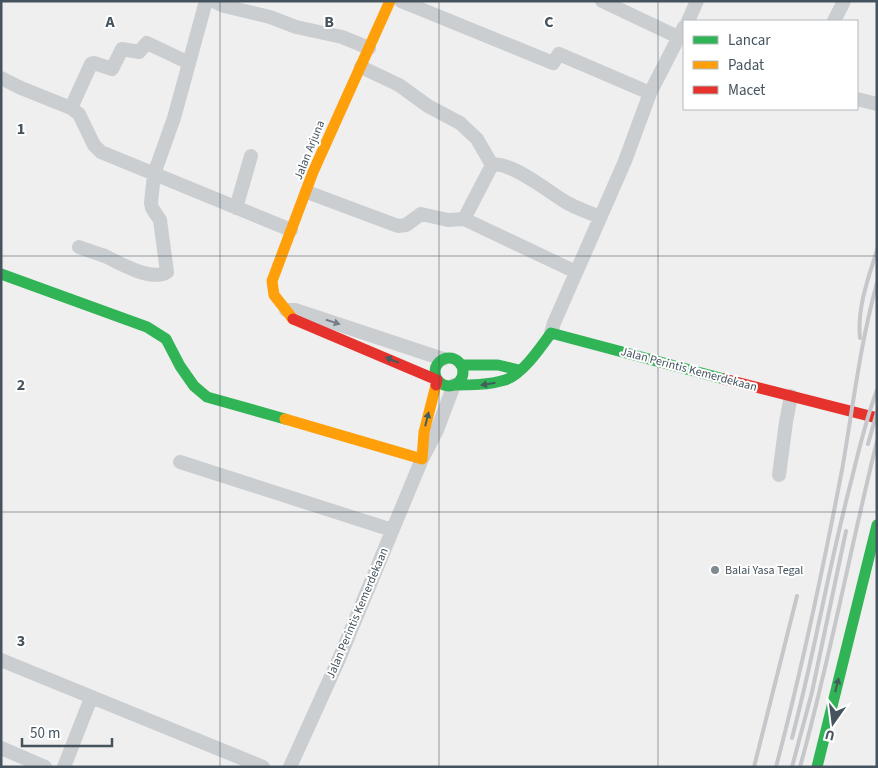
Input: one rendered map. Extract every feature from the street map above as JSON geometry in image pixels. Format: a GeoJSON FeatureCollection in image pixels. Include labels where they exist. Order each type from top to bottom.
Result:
{"type":"FeatureCollection","features":[{"type":"Feature","properties":{"kind":"street"},"geometry":{"type":"LineString","coordinates":[[79,247],[133,270],[154,275],[162,275],[167,272],[160,220],[150,203],[154,174],[174,118],[206,1]]}},
{"type":"Feature","properties":{"kind":"street"},"geometry":{"type":"LineString","coordinates":[[213,1],[224,6],[270,17],[296,27],[342,37],[369,48]]}},
{"type":"Feature","properties":{"kind":"street","name":"Jalan Arjuna"},"geometry":{"type":"LineString","coordinates":[[286,310],[274,295],[272,281],[314,172],[390,1]]}},
{"type":"Feature","properties":{"kind":"street"},"geometry":{"type":"LineString","coordinates":[[401,1],[553,63],[559,54],[650,93]]}},
{"type":"Feature","properties":{"kind":"street"},"geometry":{"type":"LineString","coordinates":[[602,1],[683,24]]}},
{"type":"Feature","properties":{"kind":"street"},"geometry":{"type":"LineString","coordinates":[[689,20],[697,1]]}},
{"type":"Feature","properties":{"kind":"street"},"geometry":{"type":"LineString","coordinates":[[834,20],[844,1]]}},
{"type":"Feature","properties":{"kind":"street"},"geometry":{"type":"LineString","coordinates":[[286,310],[291,318],[437,380],[447,386],[494,383],[507,380],[537,355],[552,332],[554,322],[624,161],[650,93],[683,32]]}},
{"type":"Feature","properties":{"kind":"street"},"geometry":{"type":"LineString","coordinates":[[72,108],[91,64],[94,63],[112,69],[122,49],[139,52],[147,43],[189,63]]}},
{"type":"Feature","properties":{"kind":"street"},"geometry":{"type":"LineString","coordinates":[[360,66],[400,85],[428,106],[460,123],[477,139],[492,165]]}},
{"type":"Feature","properties":{"kind":"street"},"geometry":{"type":"LineString","coordinates":[[1,78],[72,108],[79,114],[94,144],[101,152],[291,230]]}},
{"type":"Feature","properties":{"kind":"street"},"geometry":{"type":"LineString","coordinates":[[858,99],[876,100]]}},
{"type":"Feature","properties":{"kind":"street"},"geometry":{"type":"LineString","coordinates":[[236,208],[251,156]]}},
{"type":"Feature","properties":{"kind":"street"},"geometry":{"type":"LineString","coordinates":[[492,165],[505,166],[546,188],[564,201],[600,217]]}},
{"type":"Feature","properties":{"kind":"street"},"geometry":{"type":"LineString","coordinates":[[464,219],[492,165]]}},
{"type":"Feature","properties":{"kind":"street"},"geometry":{"type":"LineString","coordinates":[[307,192],[398,226],[406,225],[421,214],[448,220],[464,219],[576,272]]}},
{"type":"Feature","properties":{"kind":"street"},"geometry":{"type":"LineString","coordinates":[[1,274],[147,327],[166,339],[180,366],[194,386],[207,397],[422,459]]}},
{"type":"Feature","properties":{"kind":"street"},"geometry":{"type":"LineString","coordinates":[[286,310],[295,310],[443,359],[455,359],[461,365],[498,365],[519,370]]}},
{"type":"Feature","properties":{"kind":"street","name":"Jalan Perintis Kemerdekaan"},"geometry":{"type":"LineString","coordinates":[[552,332],[877,418]]}},
{"type":"Feature","properties":{"kind":"street","name":"Jalan Perintis Kemerdekaan"},"geometry":{"type":"LineString","coordinates":[[422,459],[424,432],[437,380],[435,375],[436,366],[443,359]]}},
{"type":"Feature","properties":{"kind":"street","name":"Jalan Perintis Kemerdekaan"},"geometry":{"type":"LineString","coordinates":[[290,767],[339,659],[422,459],[437,430],[454,385],[462,379],[463,369],[461,365]]}},
{"type":"Feature","properties":{"kind":"street"},"geometry":{"type":"LineString","coordinates":[[779,474],[791,396]]}},
{"type":"Feature","properties":{"kind":"street"},"geometry":{"type":"LineString","coordinates":[[180,462],[392,530]]}},
{"type":"Feature","properties":{"kind":"street"},"geometry":{"type":"LineString","coordinates":[[817,767],[877,525]]}},
{"type":"Feature","properties":{"kind":"street"},"geometry":{"type":"LineString","coordinates":[[1,660],[264,767]]}},
{"type":"Feature","properties":{"kind":"street"},"geometry":{"type":"LineString","coordinates":[[64,767],[91,698]]}},
{"type":"Feature","properties":{"kind":"street"},"geometry":{"type":"LineString","coordinates":[[1,748],[45,767]]}},
{"type":"Feature","properties":{"kind":"railway"},"geometry":{"type":"LineString","coordinates":[[860,338],[862,305],[877,250]]}},
{"type":"Feature","properties":{"kind":"railway"},"geometry":{"type":"LineString","coordinates":[[776,767],[820,582],[842,470],[861,352],[877,283]]}},
{"type":"Feature","properties":{"kind":"railway"},"geometry":{"type":"LineString","coordinates":[[792,738],[844,510],[869,412],[877,390]]}},
{"type":"Feature","properties":{"kind":"railway"},"geometry":{"type":"LineString","coordinates":[[868,444],[877,412]]}},
{"type":"Feature","properties":{"kind":"railway"},"geometry":{"type":"LineString","coordinates":[[800,767],[821,686],[877,441]]}},
{"type":"Feature","properties":{"kind":"railway"},"geometry":{"type":"LineString","coordinates":[[792,767],[812,692],[846,531]]}},
{"type":"Feature","properties":{"kind":"railway"},"geometry":{"type":"LineString","coordinates":[[754,767],[797,596]]}},
{"type":"Feature","properties":{"kind":"traffic: fast"},"geometry":{"type":"LineString","coordinates":[[1,274],[147,327],[166,339],[180,366],[194,386],[207,397],[285,419]]}},
{"type":"Feature","properties":{"kind":"traffic: fast"},"geometry":{"type":"LineString","coordinates":[[454,385],[486,384],[499,382],[511,377],[531,360],[551,333],[724,379]]}},
{"type":"Feature","properties":{"kind":"traffic: fast"},"geometry":{"type":"LineString","coordinates":[[449,358],[459,362],[463,372],[459,382],[449,386],[439,382],[435,372],[439,362],[449,358]]}},
{"type":"Feature","properties":{"kind":"traffic: fast"},"geometry":{"type":"LineString","coordinates":[[461,365],[498,365],[519,370]]}},
{"type":"Feature","properties":{"kind":"traffic: fast"},"geometry":{"type":"LineString","coordinates":[[817,767],[877,525]]}},
{"type":"Feature","properties":{"kind":"traffic: slow"},"geometry":{"type":"LineString","coordinates":[[293,319],[274,295],[272,281],[313,172],[390,1]]}},
{"type":"Feature","properties":{"kind":"traffic: slow"},"geometry":{"type":"LineString","coordinates":[[285,419],[422,459],[424,432],[436,385]]}},
{"type":"Feature","properties":{"kind":"traffic: jam"},"geometry":{"type":"LineString","coordinates":[[293,319],[437,380],[436,385]]}},
{"type":"Feature","properties":{"kind":"traffic: jam"},"geometry":{"type":"LineString","coordinates":[[724,379],[877,418]]}},
{"type":"Feature","properties":{"kind":"place","name":"Balai Yasa Tegal"},"geometry":{"type":"Point","coordinates":[715,570]}}]}
